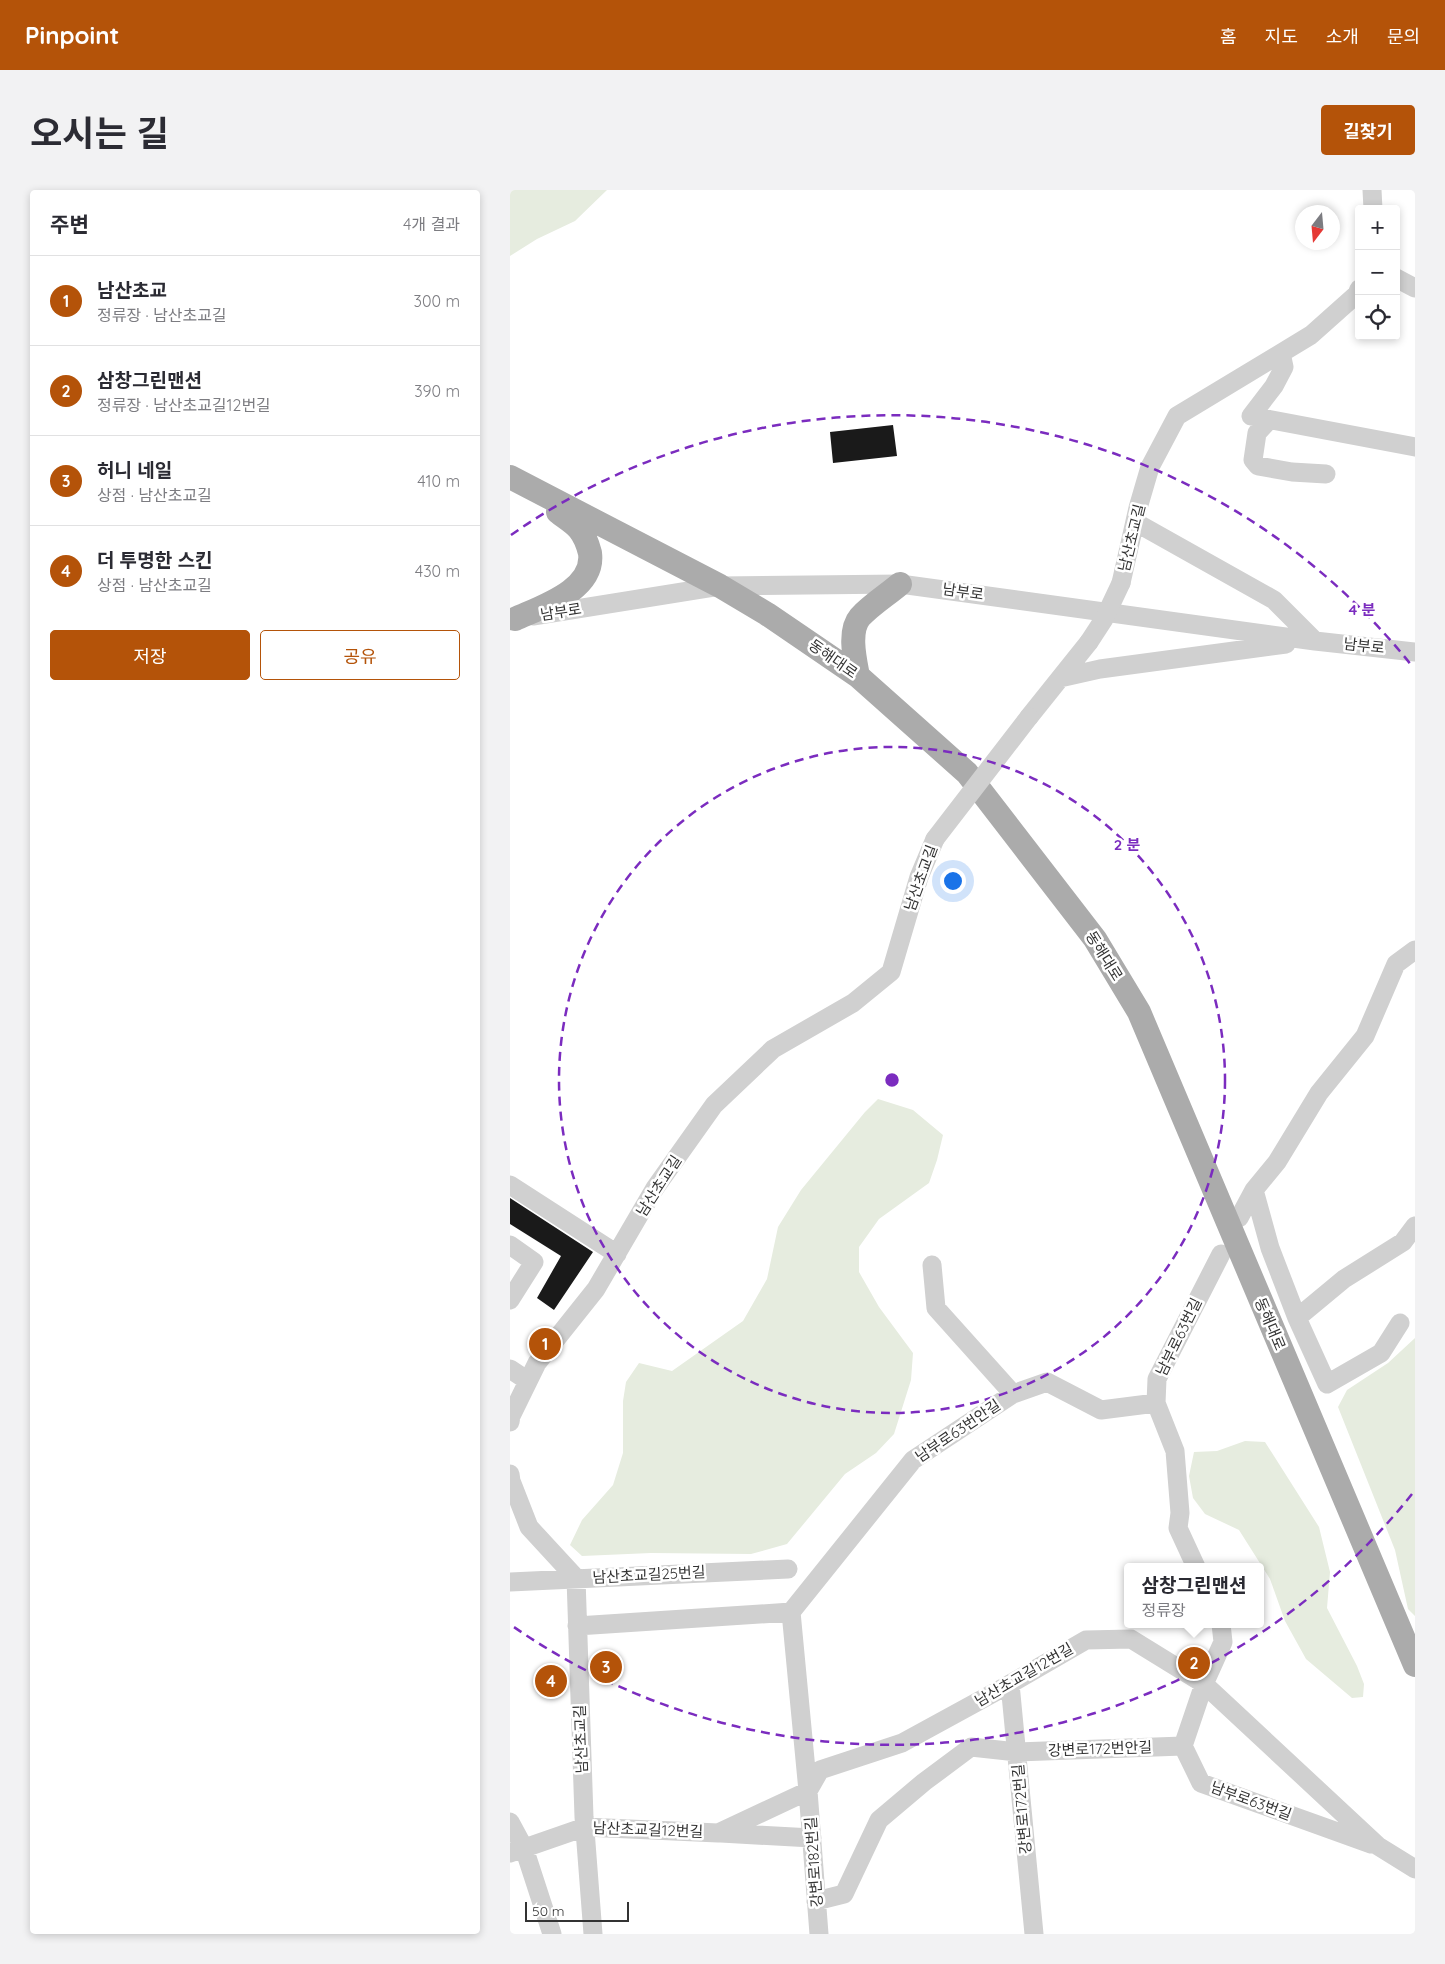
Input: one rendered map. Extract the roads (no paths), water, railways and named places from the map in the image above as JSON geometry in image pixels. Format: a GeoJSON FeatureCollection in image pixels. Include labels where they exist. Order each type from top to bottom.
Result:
{"type":"FeatureCollection","features":[{"type":"Feature","properties":{"kind":"main road","name":"동해대로"},"geometry":{"type":"LineString","coordinates":[[516,480],[720,586],[767,614],[858,676],[967,772],[1095,939],[1139,1012],[1415,1666]]}},
{"type":"Feature","properties":{"kind":"main road"},"geometry":{"type":"LineString","coordinates":[[512,620],[569,593],[584,578],[591,562],[588,546],[579,529],[516,480]]}},
{"type":"Feature","properties":{"kind":"main road"},"geometry":{"type":"LineString","coordinates":[[858,676],[853,652],[854,635],[858,619],[900,584]]}},
{"type":"Feature","properties":{"kind":"street"},"geometry":{"type":"LineString","coordinates":[[1372,190],[1373,205]]}},
{"type":"Feature","properties":{"kind":"street"},"geometry":{"type":"LineString","coordinates":[[1400,280],[1415,288]]}},
{"type":"Feature","properties":{"kind":"street","name":"남산초교길"},"geometry":{"type":"LineString","coordinates":[[510,1422],[511,1416],[536,1363],[596,1289],[655,1188],[714,1104],[773,1049],[853,1003],[891,972],[919,877],[935,839],[1089,642],[1104,619],[1121,583],[1150,466],[1177,416],[1311,335],[1356,295]]}},
{"type":"Feature","properties":{"kind":"street"},"geometry":{"type":"LineString","coordinates":[[1281,353],[1284,367],[1274,386],[1251,416],[1268,421],[1415,447]]}},
{"type":"Feature","properties":{"kind":"street"},"geometry":{"type":"LineString","coordinates":[[1268,421],[1257,432],[1253,460],[1258,466],[1292,472],[1326,474]]}},
{"type":"Feature","properties":{"kind":"street"},"geometry":{"type":"LineString","coordinates":[[1135,522],[1274,600],[1315,641]]}},
{"type":"Feature","properties":{"kind":"street","name":"남부로"},"geometry":{"type":"LineString","coordinates":[[512,620],[720,586],[900,584],[1315,641],[1415,652]]}},
{"type":"Feature","properties":{"kind":"street"},"geometry":{"type":"LineString","coordinates":[[1060,678],[1100,669],[1315,641]]}},
{"type":"Feature","properties":{"kind":"street"},"geometry":{"type":"LineString","coordinates":[[1239,1218],[1254,1190],[1277,1162],[1319,1093],[1365,1036],[1396,964],[1415,950]]}},
{"type":"Feature","properties":{"kind":"street"},"geometry":{"type":"LineString","coordinates":[[510,1185],[617,1254]]}},
{"type":"Feature","properties":{"kind":"street"},"geometry":{"type":"LineString","coordinates":[[1254,1190],[1270,1248],[1297,1318],[1327,1384],[1381,1353],[1400,1323]]}},
{"type":"Feature","properties":{"kind":"street"},"geometry":{"type":"LineString","coordinates":[[1297,1318],[1344,1279],[1403,1242],[1415,1226]]}},
{"type":"Feature","properties":{"kind":"street"},"geometry":{"type":"LineString","coordinates":[[510,1246],[534,1262],[515,1280],[510,1300]]}},
{"type":"Feature","properties":{"kind":"street","name":"남부로63번길"},"geometry":{"type":"LineString","coordinates":[[1194,1563],[1178,1528],[1180,1513],[1175,1451],[1156,1403],[1158,1379],[1221,1254]]}},
{"type":"Feature","properties":{"kind":"street"},"geometry":{"type":"LineString","coordinates":[[932,1265],[936,1308],[1013,1394]]}},
{"type":"Feature","properties":{"kind":"street"},"geometry":{"type":"LineString","coordinates":[[510,1369],[528,1381]]}},
{"type":"Feature","properties":{"kind":"street","name":"남부로63번안길"},"geometry":{"type":"LineString","coordinates":[[791,1612],[913,1460],[1013,1394],[1047,1382],[1101,1410],[1156,1403]]}},
{"type":"Feature","properties":{"kind":"street"},"geometry":{"type":"LineString","coordinates":[[510,1474],[529,1527],[576,1578]]}},
{"type":"Feature","properties":{"kind":"street","name":"남산초교길25번길"},"geometry":{"type":"LineString","coordinates":[[510,1583],[576,1578],[788,1569]]}},
{"type":"Feature","properties":{"kind":"street","name":"남산초교길"},"geometry":{"type":"LineString","coordinates":[[576,1578],[585,1828],[593,1934]]}},
{"type":"Feature","properties":{"kind":"street"},"geometry":{"type":"LineString","coordinates":[[577,1626],[791,1612]]}},
{"type":"Feature","properties":{"kind":"street","name":"강변로182번길"},"geometry":{"type":"LineString","coordinates":[[791,1612],[819,1934],[811,1934]]}},
{"type":"Feature","properties":{"kind":"street"},"geometry":{"type":"LineString","coordinates":[[1183,1746],[1204,1684],[1223,1642],[1221,1628]]}},
{"type":"Feature","properties":{"kind":"street","name":"남산초교길12번길"},"geometry":{"type":"LineString","coordinates":[[585,1828],[718,1833],[808,1791],[820,1770],[902,1743],[1086,1640],[1131,1639],[1204,1684],[1378,1846],[1415,1869]]}},
{"type":"Feature","properties":{"kind":"street","name":"강변로172번길"},"geometry":{"type":"LineString","coordinates":[[1010,1684],[1034,1934]]}},
{"type":"Feature","properties":{"kind":"street","name":"남부로63번길"},"geometry":{"type":"LineString","coordinates":[[1183,1746],[1201,1783],[1378,1846]]}},
{"type":"Feature","properties":{"kind":"street","name":"강변로172번안길"},"geometry":{"type":"LineString","coordinates":[[816,1901],[844,1894],[879,1820],[924,1782],[971,1747],[1017,1752],[1183,1746]]}},
{"type":"Feature","properties":{"kind":"street"},"geometry":{"type":"LineString","coordinates":[[510,1822],[517,1850],[552,1934]]}},
{"type":"Feature","properties":{"kind":"street"},"geometry":{"type":"LineString","coordinates":[[517,1850],[585,1828]]}},
{"type":"Feature","properties":{"kind":"street"},"geometry":{"type":"LineString","coordinates":[[718,1833],[812,1838]]}},
{"type":"Feature","properties":{"kind":"place","name":"남산초교"},"geometry":{"type":"Point","coordinates":[545,1344]}},
{"type":"Feature","properties":{"kind":"place","name":"삼창그린맨션"},"geometry":{"type":"Point","coordinates":[1194,1663]}},
{"type":"Feature","properties":{"kind":"place","name":"허니 네일"},"geometry":{"type":"Point","coordinates":[606,1667]}},
{"type":"Feature","properties":{"kind":"place","name":"더 투명한 스킨"},"geometry":{"type":"Point","coordinates":[551,1681]}}]}
